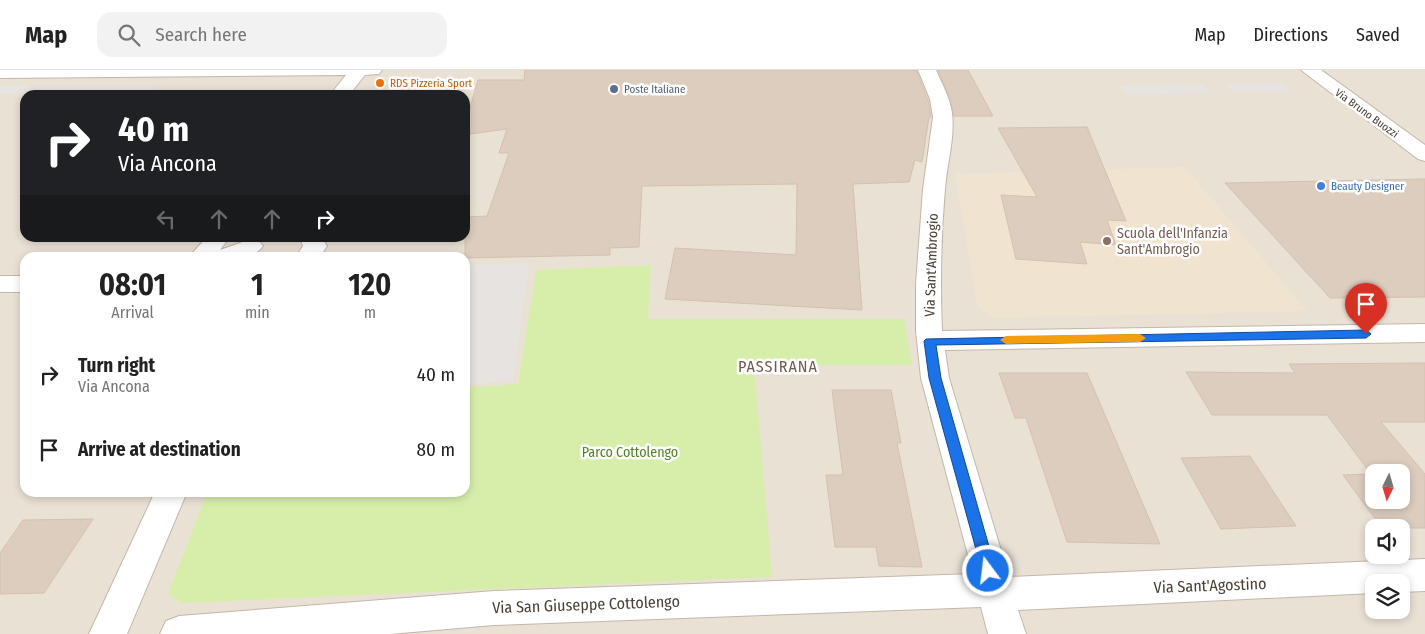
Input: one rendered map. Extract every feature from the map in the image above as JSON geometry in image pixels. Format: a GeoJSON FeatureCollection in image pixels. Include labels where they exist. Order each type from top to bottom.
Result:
{"type":"FeatureCollection","features":[{"type":"Feature","properties":{"kind":"street"},"geometry":{"type":"LineString","coordinates":[[343,90],[360,70]]}},
{"type":"Feature","properties":{"kind":"street"},"geometry":{"type":"LineString","coordinates":[[0,73],[374,70]]}},
{"type":"Feature","properties":{"kind":"street","name":"Via Sant'Ambrogio"},"geometry":{"type":"LineString","coordinates":[[928,70],[941,104],[943,116],[934,187],[928,306],[935,378],[1007,634]]}},
{"type":"Feature","properties":{"kind":"street","name":"Via Bruno Buozzi"},"geometry":{"type":"LineString","coordinates":[[1310,70],[1425,155]]}},
{"type":"Feature","properties":{"kind":"street"},"geometry":{"type":"LineString","coordinates":[[205,252],[214,242]]}},
{"type":"Feature","properties":{"kind":"street"},"geometry":{"type":"LineString","coordinates":[[239,252],[254,247]]}},
{"type":"Feature","properties":{"kind":"street"},"geometry":{"type":"LineString","coordinates":[[930,341],[1425,333]]}},
{"type":"Feature","properties":{"kind":"street"},"geometry":{"type":"LineString","coordinates":[[108,634],[169,497]]}},
{"type":"Feature","properties":{"kind":"street","name":"Via Sant'Agostino"},"geometry":{"type":"LineString","coordinates":[[994,592],[1425,576]]}},
{"type":"Feature","properties":{"kind":"street","name":"Via San Giuseppe Cottolengo"},"geometry":{"type":"LineString","coordinates":[[179,634],[494,608],[994,592]]}},
{"type":"Feature","properties":{"kind":"shaded area"},"geometry":{"type":"Polygon","coordinates":[[[351,70],[1425,70],[1425,634],[0,634],[0,75],[351,70]]]}},
{"type":"Feature","properties":{"kind":"shaded area"},"geometry":{"type":"Polygon","coordinates":[[[1281,83],[1292,92],[1234,93],[1225,84],[1281,83]]]}},
{"type":"Feature","properties":{"kind":"shaded area"},"geometry":{"type":"Polygon","coordinates":[[[1202,84],[1212,93],[1127,95],[1119,86],[1202,84]]]}},
{"type":"Feature","properties":{"kind":"shaded area"},"geometry":{"type":"Polygon","coordinates":[[[0,86],[158,86],[154,90],[20,90],[20,94],[0,94],[0,86]]]}},
{"type":"Feature","properties":{"kind":"shaded area","name":"Scuola dell'Infanzia Sant'Ambrogio"},"geometry":{"type":"Polygon","coordinates":[[[1185,167],[1307,311],[994,318],[978,308],[955,174],[1185,167]]]}},
{"type":"Feature","properties":{"kind":"shaded area"},"geometry":{"type":"Polygon","coordinates":[[[529,263],[513,381],[470,384],[470,266],[529,263]]]}},
{"type":"Feature","properties":{"kind":"green space","name":"Parco Cottolengo"},"geometry":{"type":"Polygon","coordinates":[[[651,265],[648,319],[904,319],[912,365],[754,365],[772,577],[183,603],[170,596],[169,591],[205,497],[470,497],[470,387],[518,384],[536,270],[651,265]]]}},
{"type":"Feature","properties":{"kind":"building"},"geometry":{"type":"Polygon","coordinates":[[[525,70],[916,70],[928,100],[931,117],[929,117],[922,162],[915,160],[909,182],[853,184],[862,310],[665,299],[675,248],[796,255],[797,184],[642,186],[639,247],[610,248],[610,255],[470,258],[470,252],[465,252],[465,242],[470,242],[470,217],[487,216],[509,153],[499,153],[507,129],[470,134],[470,108],[478,80],[524,80],[525,70]]]}},
{"type":"Feature","properties":{"kind":"building"},"geometry":{"type":"Polygon","coordinates":[[[938,70],[968,70],[993,116],[954,116],[949,96],[938,70]]]}},
{"type":"Feature","properties":{"kind":"building"},"geometry":{"type":"Polygon","coordinates":[[[1087,127],[1126,221],[1107,220],[1116,245],[1080,242],[1087,264],[1016,259],[1001,195],[1037,197],[998,128],[1087,127]]]}},
{"type":"Feature","properties":{"kind":"building"},"geometry":{"type":"Polygon","coordinates":[[[1425,179],[1425,297],[1330,298],[1225,183],[1425,179]]]}},
{"type":"Feature","properties":{"kind":"building"},"geometry":{"type":"Polygon","coordinates":[[[1425,363],[1425,422],[1381,422],[1425,474],[1425,528],[1410,528],[1410,519],[1375,519],[1368,509],[1410,509],[1410,464],[1365,464],[1365,466],[1327,415],[1212,415],[1186,372],[1295,373],[1289,364],[1425,363]]]}},
{"type":"Feature","properties":{"kind":"building"},"geometry":{"type":"Polygon","coordinates":[[[999,373],[1087,373],[1160,544],[1067,542],[1026,418],[1015,418],[999,373]]]}},
{"type":"Feature","properties":{"kind":"building"},"geometry":{"type":"Polygon","coordinates":[[[832,390],[891,390],[901,443],[897,443],[922,567],[879,566],[876,547],[835,547],[826,475],[843,475],[832,390]]]}},
{"type":"Feature","properties":{"kind":"building"},"geometry":{"type":"Polygon","coordinates":[[[1250,456],[1296,526],[1221,529],[1181,458],[1250,456]]]}},
{"type":"Feature","properties":{"kind":"building"},"geometry":{"type":"Polygon","coordinates":[[[1365,474],[1365,505],[1343,475],[1365,474]]]}},
{"type":"Feature","properties":{"kind":"building"},"geometry":{"type":"Polygon","coordinates":[[[93,519],[44,593],[0,594],[0,553],[23,520],[93,519]]]}},
{"type":"Feature","properties":{"kind":"slow traffic"},"geometry":{"type":"LineString","coordinates":[[1006,340],[1140,338]]}},
{"type":"Feature","properties":{"kind":"place","name":"RDS Pizzeria Sport"},"geometry":{"type":"Point","coordinates":[380,83]}},
{"type":"Feature","properties":{"kind":"place","name":"Poste Italiane"},"geometry":{"type":"Point","coordinates":[614,89]}},
{"type":"Feature","properties":{"kind":"place","name":"Beauty Designer"},"geometry":{"type":"Point","coordinates":[1321,186]}},
{"type":"Feature","properties":{"kind":"place","name":"Scuola dell'Infanzia Sant'Ambrogio"},"geometry":{"type":"Point","coordinates":[1107,241]}},
{"type":"Feature","properties":{"kind":"district","name":"PASSIRANA"},"geometry":{"type":"Point","coordinates":[778,366]}},
{"type":"Feature","properties":{"kind":"route"},"geometry":{"type":"LineString","coordinates":[[988,571],[935,378],[930,354],[930,341],[1366,334]]}}]}
